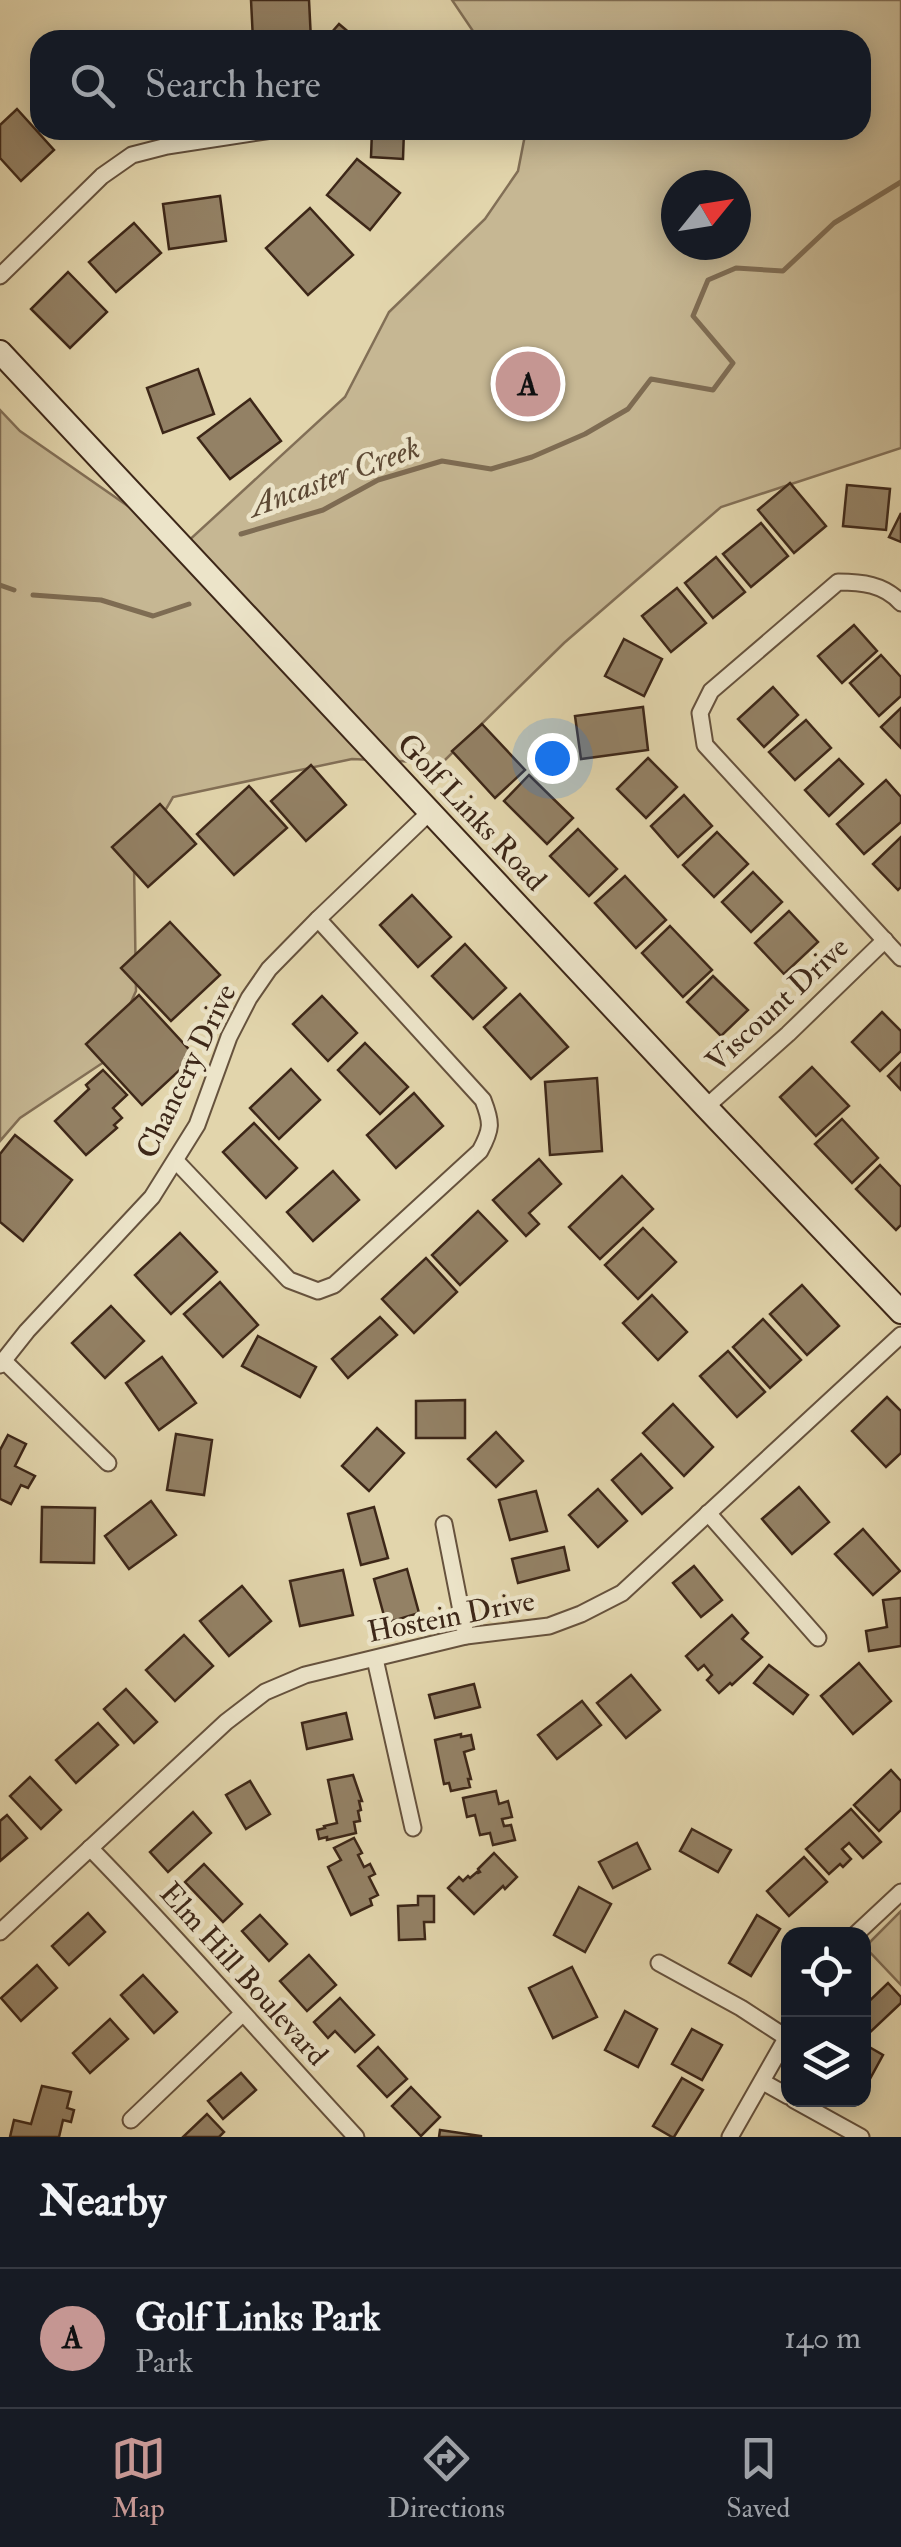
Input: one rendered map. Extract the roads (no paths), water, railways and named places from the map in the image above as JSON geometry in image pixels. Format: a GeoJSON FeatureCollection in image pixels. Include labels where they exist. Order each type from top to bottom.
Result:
{"type":"FeatureCollection","features":[{"type":"Feature","properties":{"kind":"main road","name":"Golf Links Road"},"geometry":{"type":"LineString","coordinates":[[0,352],[901,1312]]}},
{"type":"Feature","properties":{"kind":"street"},"geometry":{"type":"LineString","coordinates":[[0,276],[102,176],[132,155],[206,140]]}},
{"type":"Feature","properties":{"kind":"street"},"geometry":{"type":"LineString","coordinates":[[901,603],[893,594],[864,582],[838,582],[711,691],[700,713],[705,745],[901,958]]}},
{"type":"Feature","properties":{"kind":"street","name":"Chancery Drive"},"geometry":{"type":"LineString","coordinates":[[1,1362],[152,1197],[197,1125],[229,1038],[269,969],[430,811]]}},
{"type":"Feature","properties":{"kind":"street"},"geometry":{"type":"LineString","coordinates":[[176,1161],[290,1280],[318,1290],[334,1285],[480,1150],[490,1132],[483,1100],[318,919]]}},
{"type":"Feature","properties":{"kind":"street","name":"Viscount Drive"},"geometry":{"type":"LineString","coordinates":[[706,1107],[885,940]]}},
{"type":"Feature","properties":{"kind":"street","name":"Hostein Drive"},"geometry":{"type":"LineString","coordinates":[[0,1932],[226,1722],[265,1692],[304,1675],[466,1636],[549,1626],[622,1593],[901,1334]]}},
{"type":"Feature","properties":{"kind":"street"},"geometry":{"type":"LineString","coordinates":[[1,1362],[108,1463]]}},
{"type":"Feature","properties":{"kind":"street"},"geometry":{"type":"LineString","coordinates":[[708,1512],[818,1638]]}},
{"type":"Feature","properties":{"kind":"street"},"geometry":{"type":"LineString","coordinates":[[444,1524],[466,1636]]}},
{"type":"Feature","properties":{"kind":"street"},"geometry":{"type":"LineString","coordinates":[[375,1659],[413,1828]]}},
{"type":"Feature","properties":{"kind":"street","name":"Elm Hill Boulevard"},"geometry":{"type":"LineString","coordinates":[[90,1848],[161,1920],[356,2137]]}},
{"type":"Feature","properties":{"kind":"street"},"geometry":{"type":"LineString","coordinates":[[864,1927],[901,1892]]}},
{"type":"Feature","properties":{"kind":"street"},"geometry":{"type":"LineString","coordinates":[[659,1963],[781,2032]]}},
{"type":"Feature","properties":{"kind":"street"},"geometry":{"type":"LineString","coordinates":[[131,2120],[242,2014]]}},
{"type":"Feature","properties":{"kind":"street"},"geometry":{"type":"LineString","coordinates":[[730,2137],[781,2049]]}},
{"type":"Feature","properties":{"kind":"street"},"geometry":{"type":"LineString","coordinates":[[763,2082],[781,2092]]}},
{"type":"Feature","properties":{"kind":"street"},"geometry":{"type":"LineString","coordinates":[[808,2107],[861,2137]]}},
{"type":"Feature","properties":{"kind":"waterway","name":"Ancaster Creek"},"geometry":{"type":"LineString","coordinates":[[241,534],[323,510],[378,480],[442,461],[491,469],[532,457],[585,434],[628,409],[651,379],[713,390],[733,363],[693,316],[708,280],[736,268],[783,271],[834,223],[901,182]]}},
{"type":"Feature","properties":{"kind":"waterway","name":"Ancaster Creek"},"geometry":{"type":"LineString","coordinates":[[0,585],[14,590]]}},
{"type":"Feature","properties":{"kind":"waterway","name":"Ancaster Creek"},"geometry":{"type":"LineString","coordinates":[[33,595],[101,600],[153,616],[189,604]]}},
{"type":"Feature","properties":{"kind":"place","name":"Golf Links Park"},"geometry":{"type":"Point","coordinates":[528,384]}}]}
